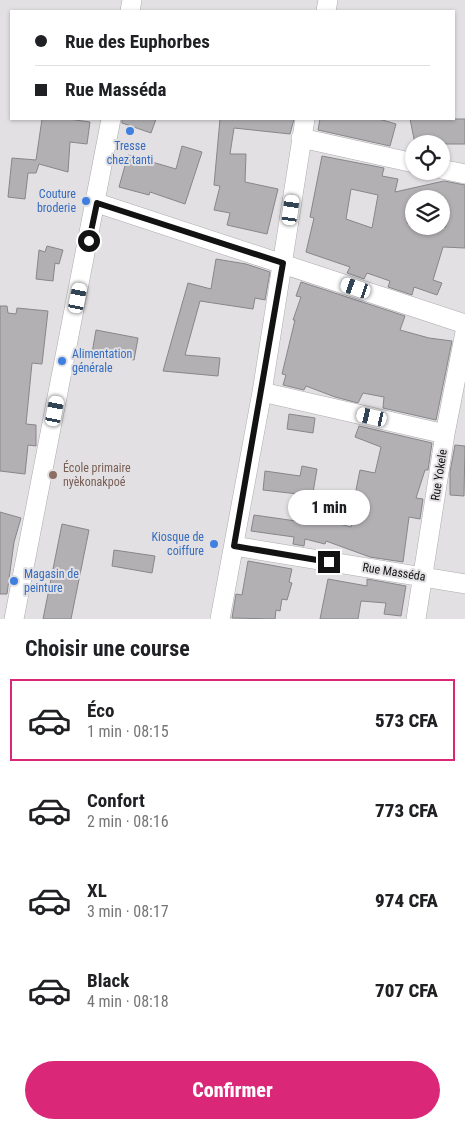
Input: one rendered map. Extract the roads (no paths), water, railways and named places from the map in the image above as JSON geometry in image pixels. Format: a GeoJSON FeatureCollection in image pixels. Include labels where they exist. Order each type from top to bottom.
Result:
{"type":"FeatureCollection","features":[{"type":"Feature","properties":{"kind":"street"},"geometry":{"type":"LineString","coordinates":[[14,619],[112,120]]}},
{"type":"Feature","properties":{"kind":"street"},"geometry":{"type":"LineString","coordinates":[[220,619],[262,392],[304,120]]}},
{"type":"Feature","properties":{"kind":"street"},"geometry":{"type":"LineString","coordinates":[[301,138],[405,161]]}},
{"type":"Feature","properties":{"kind":"street"},"geometry":{"type":"LineString","coordinates":[[450,171],[465,174]]}},
{"type":"Feature","properties":{"kind":"street"},"geometry":{"type":"LineString","coordinates":[[97,203],[465,324]]}},
{"type":"Feature","properties":{"kind":"street","name":"Rue Yokele"},"geometry":{"type":"LineString","coordinates":[[416,619],[424,578],[445,434],[465,332]]}},
{"type":"Feature","properties":{"kind":"street"},"geometry":{"type":"LineString","coordinates":[[262,392],[445,434]]}},
{"type":"Feature","properties":{"kind":"street","name":"Rue Masséda"},"geometry":{"type":"LineString","coordinates":[[234,546],[465,584]]}},
{"type":"Feature","properties":{"kind":"place","name":"Tresse chez tanti"},"geometry":{"type":"Point","coordinates":[130,131]}},
{"type":"Feature","properties":{"kind":"place","name":"Couture broderie"},"geometry":{"type":"Point","coordinates":[86,201]}},
{"type":"Feature","properties":{"kind":"place","name":"Alimentation générale"},"geometry":{"type":"Point","coordinates":[62,361]}},
{"type":"Feature","properties":{"kind":"place","name":"École primaire nyèkonakpoé"},"geometry":{"type":"Point","coordinates":[53,475]}},
{"type":"Feature","properties":{"kind":"place","name":"Kiosque de coiffure"},"geometry":{"type":"Point","coordinates":[214,544]}},
{"type":"Feature","properties":{"kind":"place","name":"Magasin de peinture"},"geometry":{"type":"Point","coordinates":[14,581]}}]}
